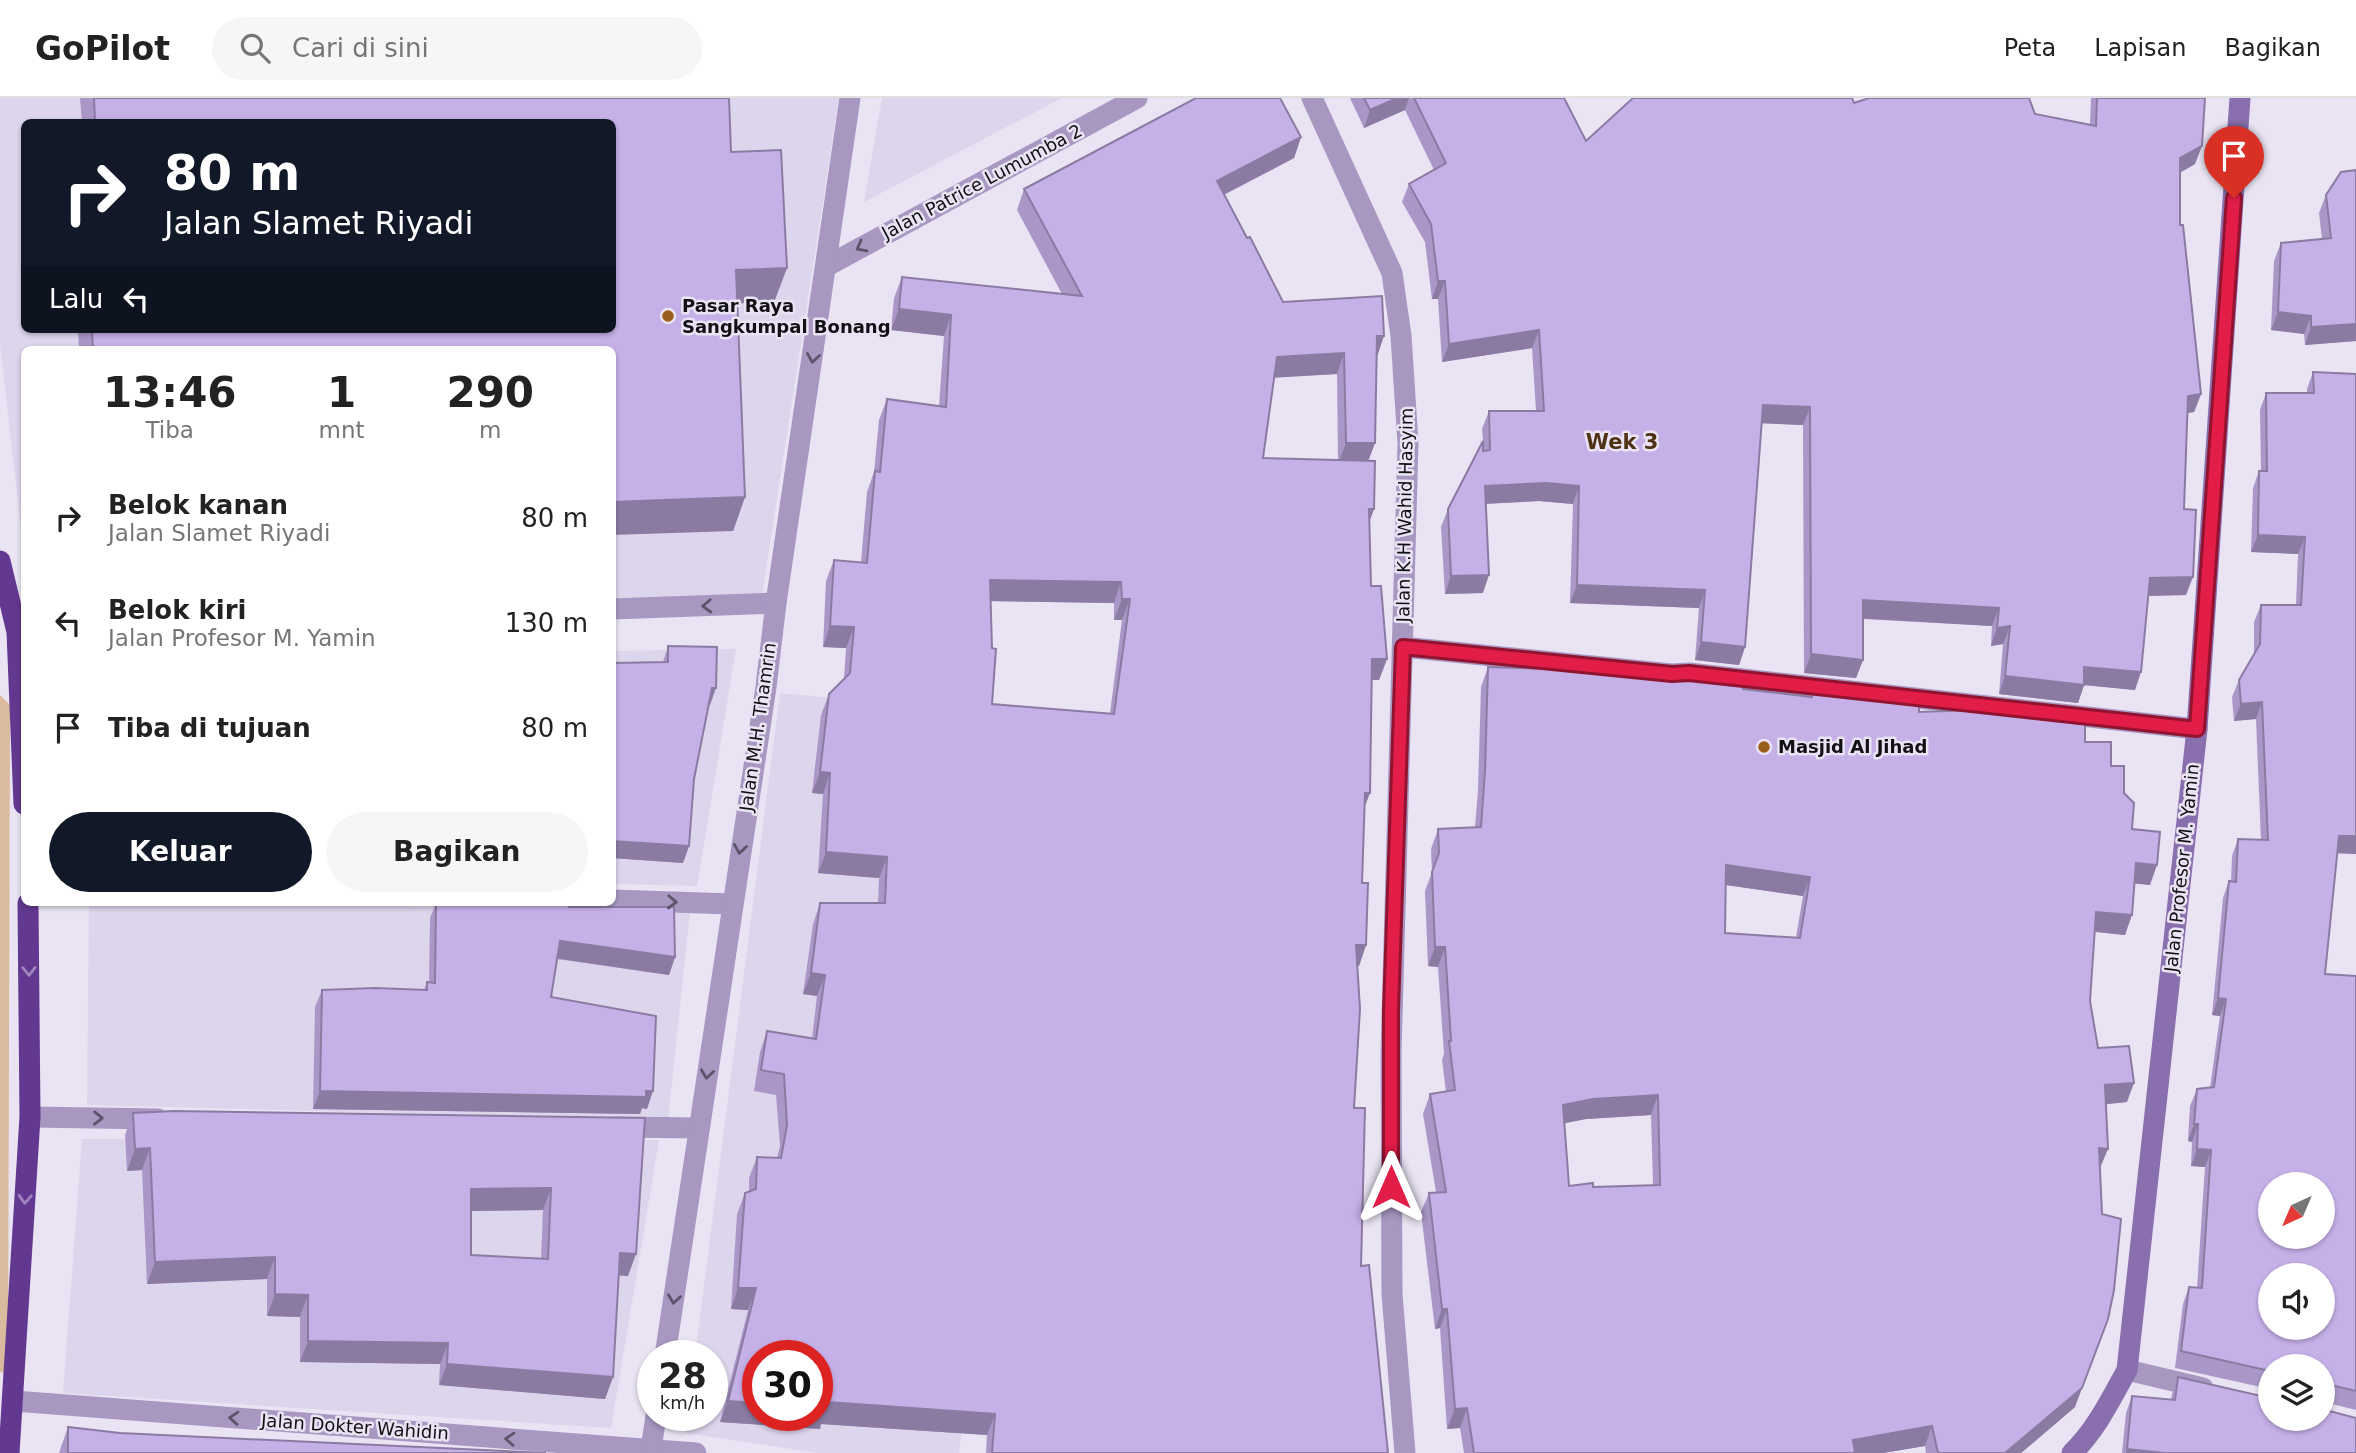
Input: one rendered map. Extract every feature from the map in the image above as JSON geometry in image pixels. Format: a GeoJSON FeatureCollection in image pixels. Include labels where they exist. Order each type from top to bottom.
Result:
{"type":"FeatureCollection","features":[{"type":"Feature","properties":{"kind":"highway"},"geometry":{"type":"LineString","coordinates":[[0,561],[21,632]]}},
{"type":"Feature","properties":{"kind":"highway"},"geometry":{"type":"LineString","coordinates":[[9,1453],[30,1117],[28,906]]}},
{"type":"Feature","properties":{"kind":"main road","name":"Jalan Profesor M. Yamin"},"geometry":{"type":"LineString","coordinates":[[2072,1453],[2083,1443],[2127,1370],[2197,729],[2241,98]]}},
{"type":"Feature","properties":{"kind":"street","name":"Jalan M.H. Thamrin"},"geometry":{"type":"LineString","coordinates":[[667,1340],[766,687],[850,98]]}},
{"type":"Feature","properties":{"kind":"street","name":"Jalan Patrice Lumumba 2"},"geometry":{"type":"LineString","coordinates":[[827,266],[1137,98]]}},
{"type":"Feature","properties":{"kind":"street","name":"Jalan K.H Wahid Hasyim"},"geometry":{"type":"LineString","coordinates":[[1312,98],[1392,274],[1405,381],[1408,443],[1391,1066],[1392,1294],[1405,1453]]}},
{"type":"Feature","properties":{"kind":"street"},"geometry":{"type":"LineString","coordinates":[[616,609],[776,603]]}},
{"type":"Feature","properties":{"kind":"street"},"geometry":{"type":"LineString","coordinates":[[1403,647],[1672,674],[1689,673],[2197,729]]}},
{"type":"Feature","properties":{"kind":"street"},"geometry":{"type":"LineString","coordinates":[[616,900],[732,904]]}},
{"type":"Feature","properties":{"kind":"street"},"geometry":{"type":"LineString","coordinates":[[30,1117],[183,1120]]}},
{"type":"Feature","properties":{"kind":"street"},"geometry":{"type":"LineString","coordinates":[[601,1127],[699,1128]]}},
{"type":"Feature","properties":{"kind":"street"},"geometry":{"type":"LineString","coordinates":[[2127,1370],[2218,1391]]}},
{"type":"Feature","properties":{"kind":"street","name":"Jalan Dokter Wahidin"},"geometry":{"type":"LineString","coordinates":[[13,1401],[696,1453]]}},
{"type":"Feature","properties":{"kind":"street"},"geometry":{"type":"LineString","coordinates":[[651,1449],[654,1431]]}},
{"type":"Feature","properties":{"kind":"shaded area"},"geometry":{"type":"Polygon","coordinates":[[[0,98],[839,98],[762,595],[616,600],[616,346],[21,346],[21,528],[0,344],[0,98]]]}},
{"type":"Feature","properties":{"kind":"shaded area"},"geometry":{"type":"Polygon","coordinates":[[[882,98],[1062,98],[864,202],[882,98]]]}},
{"type":"Feature","properties":{"kind":"shaded area"},"geometry":{"type":"Polygon","coordinates":[[[736,649],[697,886],[616,884],[616,651],[736,649]]]}},
{"type":"Feature","properties":{"kind":"shaded area"},"geometry":{"type":"Polygon","coordinates":[[[780,693],[1048,718],[1049,784],[959,1453],[819,1453],[685,1433],[728,1431],[728,1340],[697,1340],[780,693]]]}},
{"type":"Feature","properties":{"kind":"shaded area"},"geometry":{"type":"Polygon","coordinates":[[[0,695],[10,705],[8,1373],[0,1372],[0,695]]]}},
{"type":"Feature","properties":{"kind":"shaded area"},"geometry":{"type":"Polygon","coordinates":[[[89,906],[398,906],[690,912],[668,1120],[87,1105],[89,906]]]}},
{"type":"Feature","properties":{"kind":"shaded area"},"geometry":{"type":"Polygon","coordinates":[[[82,1139],[659,1140],[611,1428],[63,1393],[82,1139]]]}},
{"type":"Feature","properties":{"kind":"building","name":"Pasar Raya Sangkumpal Bonang"},"geometry":{"type":"Polygon","coordinates":[[[94,98],[729,98],[731,152],[781,150],[787,268],[736,270],[745,497],[616,502],[616,346],[93,346],[92,333],[616,333],[616,119],[95,119],[94,98]]]}},
{"type":"Feature","properties":{"kind":"building"},"geometry":{"type":"Polygon","coordinates":[[[1196,98],[1280,98],[1301,137],[1217,181],[1247,238],[1250,237],[1283,302],[1382,296],[1384,336],[1377,336],[1375,443],[1346,443],[1344,353],[1277,357],[1263,458],[1375,461],[1374,509],[1369,509],[1371,586],[1381,586],[1387,659],[1372,659],[1370,793],[1365,793],[1362,883],[1368,883],[1366,945],[1356,945],[1360,1009],[1354,1108],[1365,1108],[1361,1266],[1369,1265],[1388,1453],[992,1453],[995,1414],[833,1402],[833,1340],[743,1340],[756,1288],[738,1288],[745,1193],[756,1189],[757,1157],[781,1158],[787,1125],[784,1074],[761,1070],[767,1031],[816,1039],[825,975],[811,973],[820,903],[885,903],[887,857],[826,852],[830,773],[820,772],[829,694],[850,673],[854,627],[830,626],[834,560],[867,563],[875,471],[880,472],[887,399],[946,407],[951,315],[899,309],[902,277],[1082,296],[1024,189],[1196,98]],[[990,580],[992,648],[996,649],[992,704],[1114,714],[1130,599],[1122,599],[1121,582],[990,580]]]}},
{"type":"Feature","properties":{"kind":"building"},"geometry":{"type":"Polygon","coordinates":[[[1364,98],[1397,98],[1370,110],[1364,98]]]}},
{"type":"Feature","properties":{"kind":"building"},"geometry":{"type":"Polygon","coordinates":[[[1414,98],[1564,98],[1586,141],[1633,98],[1852,98],[1854,103],[1869,98],[2029,98],[2035,114],[2096,126],[2097,98],[2205,98],[2202,146],[2180,158],[2180,225],[2183,225],[2201,394],[2188,396],[2184,509],[2196,510],[2193,577],[2150,578],[2141,672],[2084,667],[2084,685],[2005,676],[2010,626],[1997,628],[1999,608],[1863,600],[1863,660],[1811,654],[1810,407],[1763,405],[1745,647],[1701,642],[1705,590],[1577,585],[1579,486],[1546,483],[1485,486],[1489,575],[1451,576],[1448,509],[1483,441],[1483,451],[1490,450],[1489,411],[1544,411],[1539,330],[1449,344],[1445,281],[1438,281],[1431,224],[1409,184],[1446,163],[1414,98]]]}},
{"type":"Feature","properties":{"kind":"building"},"geometry":{"type":"Polygon","coordinates":[[[2356,170],[2356,324],[2311,327],[2311,316],[2278,312],[2281,243],[2331,238],[2326,195],[2341,172],[2356,170]]]}},
{"type":"Feature","properties":{"kind":"building"},"geometry":{"type":"Polygon","coordinates":[[[2313,372],[2356,374],[2356,836],[2339,836],[2325,974],[2356,976],[2356,1391],[2335,1386],[2335,1354],[2258,1354],[2258,1368],[2181,1351],[2189,1287],[2202,1288],[2211,1150],[2197,1149],[2198,1124],[2194,1124],[2197,1089],[2214,1087],[2226,999],[2218,998],[2229,881],[2236,882],[2238,839],[2268,840],[2262,702],[2241,704],[2239,680],[2260,644],[2261,605],[2301,605],[2305,537],[2258,535],[2259,471],[2267,471],[2266,393],[2314,393],[2313,372]]]}},
{"type":"Feature","properties":{"kind":"building"},"geometry":{"type":"Polygon","coordinates":[[[668,646],[717,647],[716,688],[712,688],[694,779],[689,846],[616,841],[616,663],[668,662],[668,646]]]}},
{"type":"Feature","properties":{"kind":"building"},"geometry":{"type":"Polygon","coordinates":[[[1488,667],[1700,674],[1700,667],[1744,672],[1743,689],[1812,697],[1811,679],[1864,685],[1864,698],[1919,700],[1919,712],[2003,709],[2003,701],[2085,710],[2085,742],[2111,742],[2111,766],[2124,766],[2124,793],[2134,803],[2132,829],[2160,832],[2157,865],[2136,863],[2132,915],[2096,912],[2090,1001],[2098,1048],[2129,1046],[2134,1083],[2105,1085],[2108,1149],[2099,1148],[2102,1214],[2121,1219],[2114,1290],[2108,1319],[2082,1388],[2005,1453],[1938,1453],[1932,1426],[1853,1440],[1855,1453],[1474,1453],[1467,1408],[1455,1409],[1447,1309],[1442,1309],[1429,1193],[1446,1192],[1430,1094],[1455,1090],[1449,1041],[1445,947],[1435,947],[1432,872],[1439,853],[1438,829],[1481,827],[1488,667]],[[1726,865],[1725,933],[1800,938],[1810,877],[1726,865]],[[1658,1095],[1593,1099],[1563,1105],[1569,1186],[1593,1183],[1593,1187],[1660,1185],[1658,1095]]]}},
{"type":"Feature","properties":{"kind":"building"},"geometry":{"type":"Polygon","coordinates":[[[436,906],[674,907],[675,957],[560,941],[551,997],[656,1016],[653,1091],[646,1091],[646,1097],[320,1091],[322,990],[427,990],[427,982],[435,983],[436,906]]]}},
{"type":"Feature","properties":{"kind":"building"},"geometry":{"type":"Polygon","coordinates":[[[174,1111],[645,1118],[636,1254],[620,1253],[613,1377],[447,1364],[448,1343],[308,1341],[308,1295],[275,1294],[275,1257],[155,1262],[150,1148],[135,1149],[133,1113],[174,1111]],[[551,1188],[471,1189],[471,1255],[548,1259],[551,1188]]]}},
{"type":"Feature","properties":{"kind":"building"},"geometry":{"type":"Polygon","coordinates":[[[742,1344],[742,1402],[728,1401],[742,1344]]]}},
{"type":"Feature","properties":{"kind":"building"},"geometry":{"type":"Polygon","coordinates":[[[2178,1377],[2258,1395],[2258,1431],[2335,1431],[2335,1412],[2356,1418],[2356,1453],[2164,1453],[2127,1449],[2132,1396],[2175,1400],[2178,1377]]]}},
{"type":"Feature","properties":{"kind":"building"},"geometry":{"type":"Polygon","coordinates":[[[68,1427],[120,1433],[546,1453],[68,1453],[68,1427]]]}},
{"type":"Feature","properties":{"kind":"place","name":"Pasar Raya Sangkumpal Bonang"},"geometry":{"type":"Point","coordinates":[668,316]}},
{"type":"Feature","properties":{"kind":"place","name":"Masjid Al Jihad"},"geometry":{"type":"Point","coordinates":[1764,747]}},
{"type":"Feature","properties":{"kind":"district","name":"Wek 3"},"geometry":{"type":"Point","coordinates":[1622,442]}},
{"type":"Feature","properties":{"kind":"route"},"geometry":{"type":"LineString","coordinates":[[1391,1187],[1391,1011],[1403,647],[1672,674],[1689,673],[2197,729],[2234,198]]}}]}
